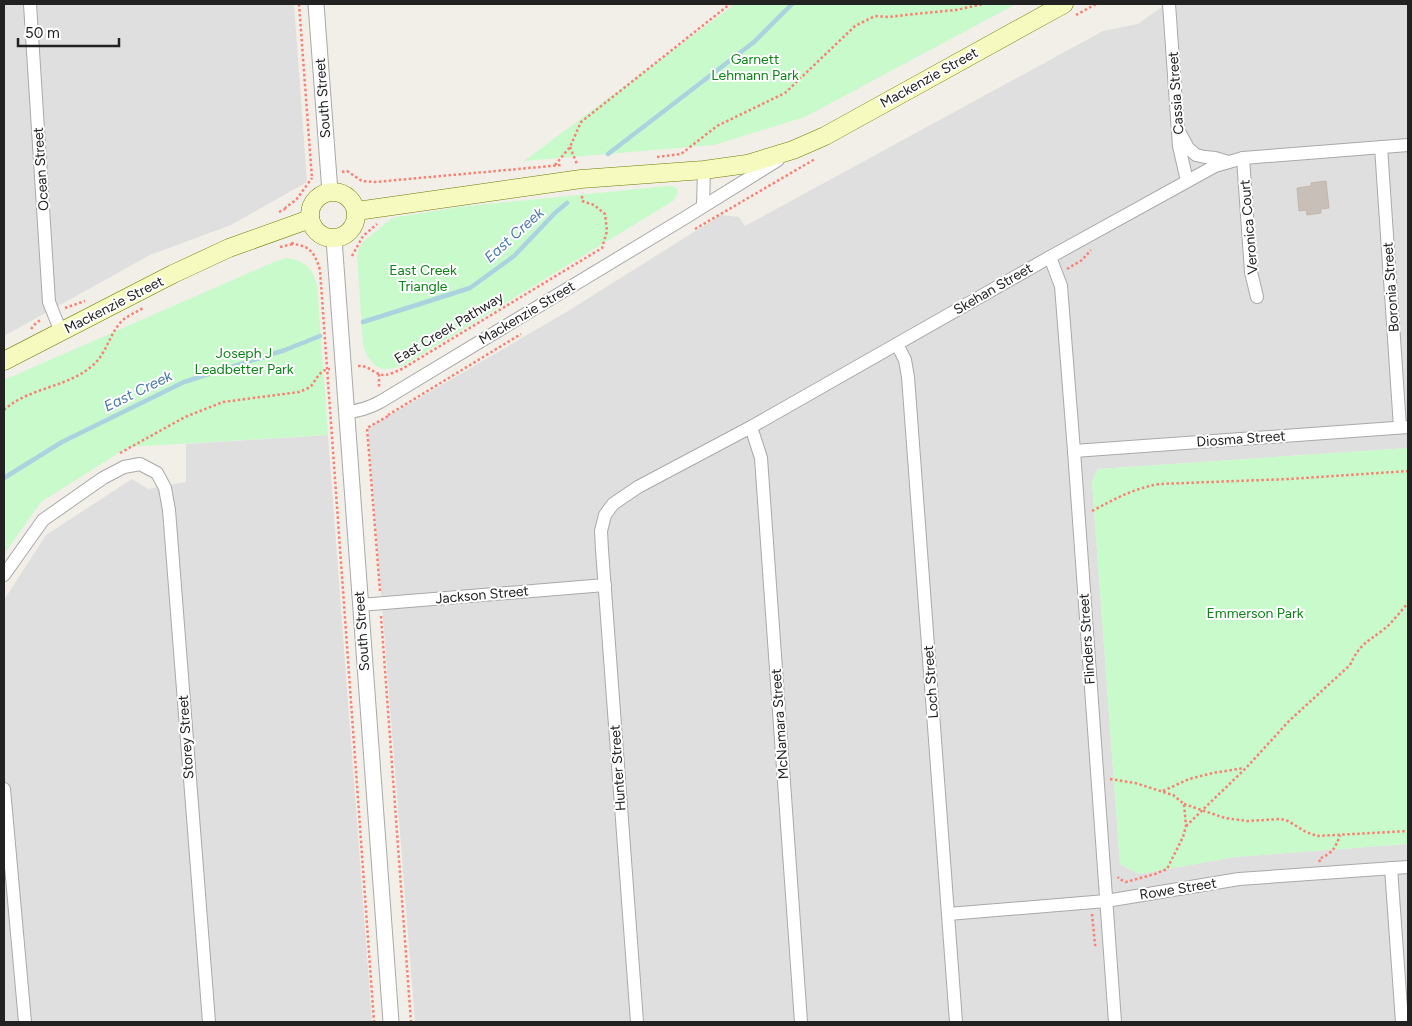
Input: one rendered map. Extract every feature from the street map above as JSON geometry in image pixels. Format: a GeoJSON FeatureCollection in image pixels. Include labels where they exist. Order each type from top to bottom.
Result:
{"type":"FeatureCollection","features":[{"type":"Feature","properties":{"kind":"main road","name":"Mackenzie Street"},"geometry":{"type":"LineString","coordinates":[[356,211],[579,171],[704,170],[747,164],[793,150],[825,136],[1068,11]]}},
{"type":"Feature","properties":{"kind":"main road"},"geometry":{"type":"LineString","coordinates":[[330,192],[344,194],[350,198],[356,211],[356,221],[352,230],[344,236],[334,239],[318,233],[310,219],[312,204],[317,198],[330,192]]}},
{"type":"Feature","properties":{"kind":"main road","name":"Mackenzie Street"},"geometry":{"type":"LineString","coordinates":[[4,361],[173,274],[229,248],[310,219]]}},
{"type":"Feature","properties":{"kind":"street","name":"Ocean Street"},"geometry":{"type":"LineString","coordinates":[[30,4],[50,302],[61,332]]}},
{"type":"Feature","properties":{"kind":"street","name":"South Street"},"geometry":{"type":"LineString","coordinates":[[316,4],[330,192]]}},
{"type":"Feature","properties":{"kind":"street","name":"Cassia Street"},"geometry":{"type":"LineString","coordinates":[[1170,4],[1178,131],[1186,181]]}},
{"type":"Feature","properties":{"kind":"street"},"geometry":{"type":"LineString","coordinates":[[1178,131],[1188,148],[1196,155],[1228,162]]}},
{"type":"Feature","properties":{"kind":"street","name":"Skehan Street"},"geometry":{"type":"LineString","coordinates":[[605,515],[613,504],[638,487],[751,427],[1050,257],[1215,166],[1243,158],[1408,145]]}},
{"type":"Feature","properties":{"kind":"street","name":"Boronia Street"},"geometry":{"type":"LineString","coordinates":[[1381,147],[1404,427]]}},
{"type":"Feature","properties":{"kind":"street","name":"Mackenzie Street"},"geometry":{"type":"LineString","coordinates":[[346,412],[370,408],[675,224],[793,150]]}},
{"type":"Feature","properties":{"kind":"street","name":"Veronica Court"},"geometry":{"type":"LineString","coordinates":[[1243,158],[1252,272],[1257,297]]}},
{"type":"Feature","properties":{"kind":"street"},"geometry":{"type":"LineString","coordinates":[[703,205],[704,170]]}},
{"type":"Feature","properties":{"kind":"street","name":"South Street"},"geometry":{"type":"LineString","coordinates":[[334,239],[390,1022]]}},
{"type":"Feature","properties":{"kind":"street","name":"Flinders Street"},"geometry":{"type":"LineString","coordinates":[[1050,257],[1061,286],[1104,779],[1106,901],[1115,1022]]}},
{"type":"Feature","properties":{"kind":"street","name":"Loch Street"},"geometry":{"type":"LineString","coordinates":[[897,344],[905,360],[908,377],[956,1022]]}},
{"type":"Feature","properties":{"kind":"street","name":"McNamara Street"},"geometry":{"type":"LineString","coordinates":[[751,427],[760,458],[801,1022]]}},
{"type":"Feature","properties":{"kind":"street","name":"Diosma Street"},"geometry":{"type":"LineString","coordinates":[[1074,452],[1404,427]]}},
{"type":"Feature","properties":{"kind":"street","name":"Storey Street"},"geometry":{"type":"LineString","coordinates":[[4,575],[43,520],[103,478],[124,467],[140,464],[157,473],[165,488],[169,510],[209,1022]]}},
{"type":"Feature","properties":{"kind":"street","name":"Hunter Street"},"geometry":{"type":"LineString","coordinates":[[605,515],[602,531],[605,585],[637,1022]]}},
{"type":"Feature","properties":{"kind":"street","name":"Jackson Street"},"geometry":{"type":"LineString","coordinates":[[360,605],[605,585]]}},
{"type":"Feature","properties":{"kind":"street"},"geometry":{"type":"LineString","coordinates":[[4,789],[25,1022]]}},
{"type":"Feature","properties":{"kind":"street","name":"Rowe Street"},"geometry":{"type":"LineString","coordinates":[[948,914],[1106,901],[1239,879],[1408,867]]}},
{"type":"Feature","properties":{"kind":"street"},"geometry":{"type":"LineString","coordinates":[[1391,868],[1402,1022]]}},
{"type":"Feature","properties":{"kind":"path"},"geometry":{"type":"LineString","coordinates":[[287,213],[285,208],[296,200],[314,178],[300,4]]}},
{"type":"Feature","properties":{"kind":"path"},"geometry":{"type":"LineString","coordinates":[[555,165],[570,147],[581,122],[730,4]]}},
{"type":"Feature","properties":{"kind":"path"},"geometry":{"type":"LineString","coordinates":[[655,157],[681,154],[717,126],[785,93],[855,26],[875,16],[956,10],[983,4]]}},
{"type":"Feature","properties":{"kind":"path"},"geometry":{"type":"LineString","coordinates":[[1068,11],[1096,4]]}},
{"type":"Feature","properties":{"kind":"path"},"geometry":{"type":"LineString","coordinates":[[690,232],[823,154]]}},
{"type":"Feature","properties":{"kind":"path"},"geometry":{"type":"LineString","coordinates":[[342,172],[347,171],[362,181],[375,182],[555,165],[579,171]]}},
{"type":"Feature","properties":{"kind":"path","name":"East Creek Pathway"},"geometry":{"type":"LineString","coordinates":[[379,374],[402,369],[602,248],[607,231],[605,214],[594,206],[582,201],[579,171]]}},
{"type":"Feature","properties":{"kind":"path"},"geometry":{"type":"LineString","coordinates":[[352,256],[363,236],[381,222]]}},
{"type":"Feature","properties":{"kind":"path"},"geometry":{"type":"LineString","coordinates":[[291,240],[293,244]]}},
{"type":"Feature","properties":{"kind":"path"},"geometry":{"type":"LineString","coordinates":[[276,248],[293,244],[303,245],[312,252],[320,270],[374,1022]]}},
{"type":"Feature","properties":{"kind":"path"},"geometry":{"type":"LineString","coordinates":[[4,410],[18,400],[63,383],[93,366],[100,358],[121,322],[148,305]]}},
{"type":"Feature","properties":{"kind":"path"},"geometry":{"type":"LineString","coordinates":[[411,1022],[367,428],[523,332]]}},
{"type":"Feature","properties":{"kind":"path"},"geometry":{"type":"LineString","coordinates":[[116,456],[185,417],[223,402],[299,392],[310,387],[318,374],[327,370],[362,366],[368,367],[379,374],[380,402],[388,415]]}},
{"type":"Feature","properties":{"kind":"path"},"geometry":{"type":"LineString","coordinates":[[1089,512],[1130,491],[1159,484],[1289,479],[1408,471]]}},
{"type":"Feature","properties":{"kind":"path"},"geometry":{"type":"LineString","coordinates":[[1186,826],[1246,768],[1289,721],[1350,665],[1355,654],[1364,644],[1384,629],[1408,603]]}},
{"type":"Feature","properties":{"kind":"path"},"geometry":{"type":"LineString","coordinates":[[1162,792],[1189,779],[1246,768]]}},
{"type":"Feature","properties":{"kind":"path"},"geometry":{"type":"LineString","coordinates":[[1104,779],[1114,778],[1173,795],[1184,804],[1225,818],[1247,821],[1282,818],[1317,836],[1408,831]]}},
{"type":"Feature","properties":{"kind":"path"},"geometry":{"type":"LineString","coordinates":[[1104,779],[1111,788]]}},
{"type":"Feature","properties":{"kind":"path"},"geometry":{"type":"LineString","coordinates":[[1116,874],[1119,879],[1126,882],[1167,869],[1183,837],[1186,826],[1184,804]]}},
{"type":"Feature","properties":{"kind":"path"},"geometry":{"type":"LineString","coordinates":[[1320,874],[1320,859],[1331,853],[1340,835]]}},
{"type":"Feature","properties":{"kind":"path"},"geometry":{"type":"LineString","coordinates":[[1091,902],[1094,946],[1101,945]]}},
{"type":"Feature","properties":{"kind":"shaded area"},"geometry":{"type":"Polygon","coordinates":[[[4,4],[294,4],[307,182],[231,225],[150,255],[4,336],[4,4]]]}},
{"type":"Feature","properties":{"kind":"shaded area"},"geometry":{"type":"Polygon","coordinates":[[[1166,4],[1408,4],[1408,448],[1098,469],[1092,482],[1120,864],[1139,874],[1235,857],[1408,844],[1408,1022],[415,1022],[368,428],[568,311],[721,215],[739,217],[745,226],[1103,31],[1138,24],[1166,4]]]}},
{"type":"Feature","properties":{"kind":"shaded area"},"geometry":{"type":"Polygon","coordinates":[[[328,435],[372,1022],[4,1022],[4,600],[46,535],[132,479],[148,489],[186,482],[186,444],[328,435]]]}},
{"type":"Feature","properties":{"kind":"green space","name":"Garnett Lehmann Park"},"geometry":{"type":"Polygon","coordinates":[[[735,4],[1016,4],[805,117],[714,145],[524,161],[735,4]]]}},
{"type":"Feature","properties":{"kind":"green space","name":"East Creek Triangle"},"geometry":{"type":"Polygon","coordinates":[[[673,186],[678,190],[673,201],[404,365],[383,369],[373,364],[366,353],[363,345],[357,256],[359,248],[364,241],[392,218],[459,207],[673,186]]]}},
{"type":"Feature","properties":{"kind":"green space","name":"Joseph J Leadbetter Park"},"geometry":{"type":"Polygon","coordinates":[[[286,258],[298,261],[310,269],[317,285],[328,435],[128,447],[41,502],[4,554],[4,380],[286,258]]]}},
{"type":"Feature","properties":{"kind":"green space","name":"Emmerson Park"},"geometry":{"type":"Polygon","coordinates":[[[1408,448],[1408,844],[1235,857],[1139,874],[1120,864],[1092,482],[1098,469],[1408,448]]]}},
{"type":"Feature","properties":{"kind":"building"},"geometry":{"type":"Polygon","coordinates":[[[1326,181],[1329,208],[1321,209],[1321,213],[1307,215],[1306,210],[1299,211],[1297,188],[1311,186],[1311,183],[1326,181]]]}},
{"type":"Feature","properties":{"kind":"waterway","name":"East Creek"},"geometry":{"type":"LineString","coordinates":[[608,154],[754,42],[792,4]]}},
{"type":"Feature","properties":{"kind":"waterway","name":"East Creek"},"geometry":{"type":"LineString","coordinates":[[363,322],[470,288],[514,256],[567,203]]}},
{"type":"Feature","properties":{"kind":"waterway","name":"East Creek"},"geometry":{"type":"LineString","coordinates":[[4,478],[62,442],[184,382],[285,350],[320,336]]}}]}
